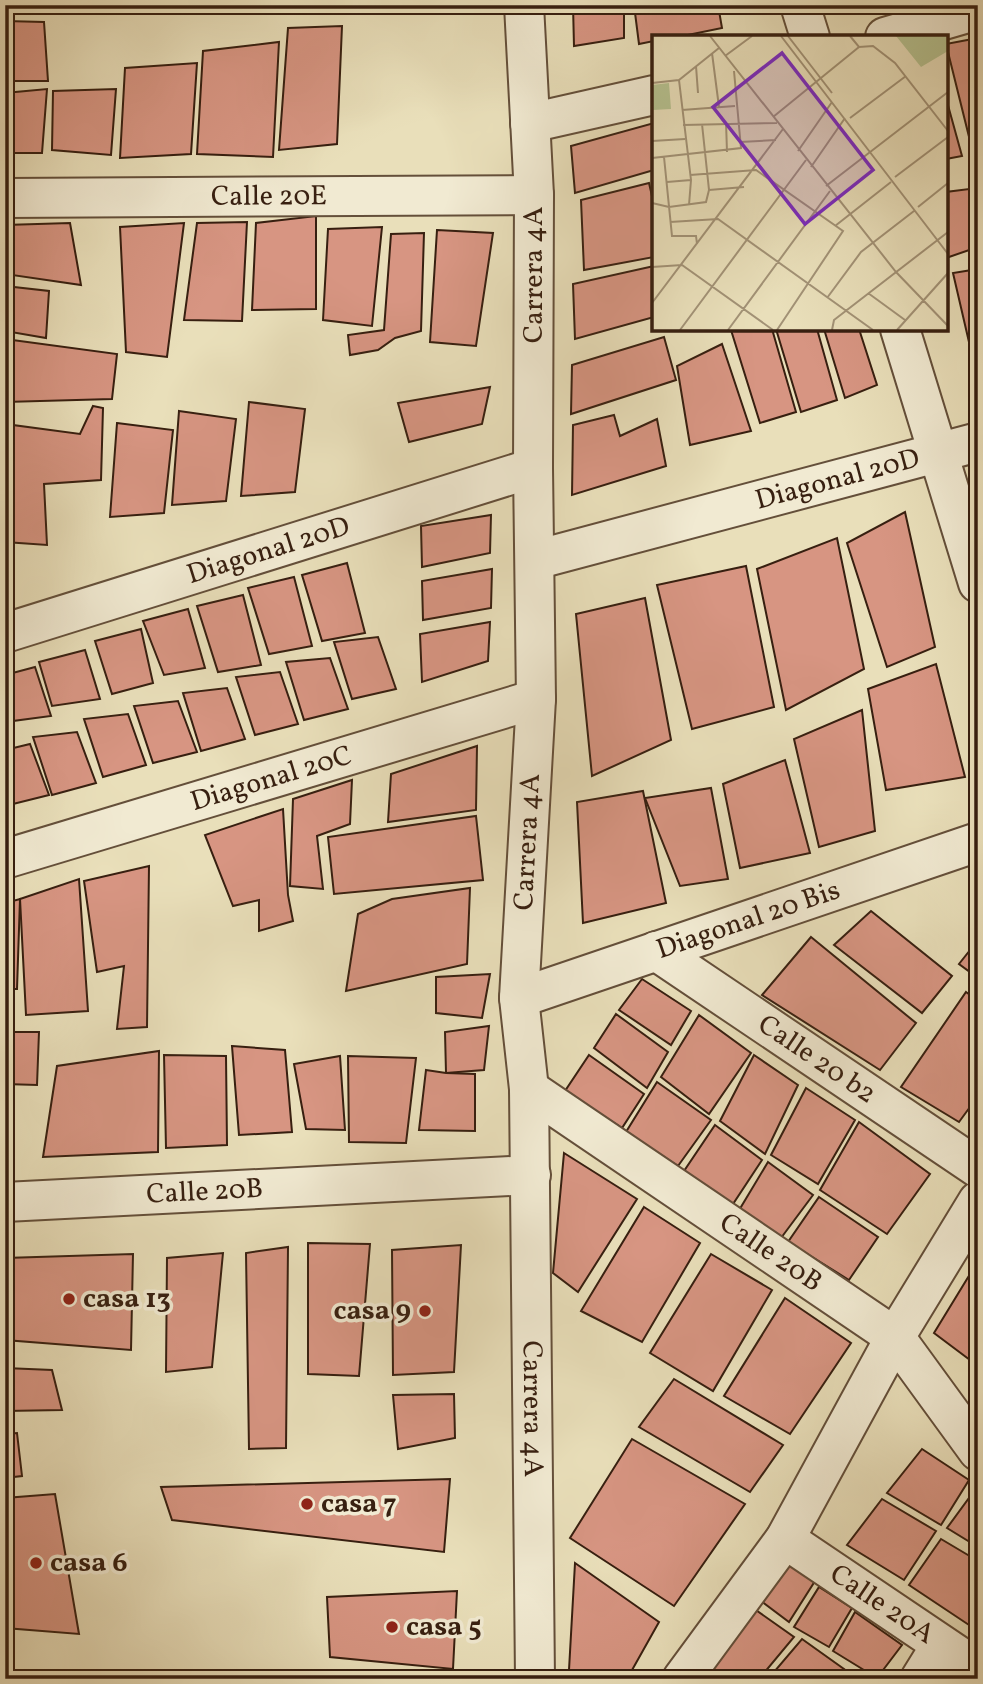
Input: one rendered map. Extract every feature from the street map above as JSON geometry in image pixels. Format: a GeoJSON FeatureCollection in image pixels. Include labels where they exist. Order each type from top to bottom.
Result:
{"type":"FeatureCollection","features":[{"type":"Feature","properties":{"kind":"street","name":"Carrera 4A"},"geometry":{"type":"LineString","coordinates":[[524,5],[534,195],[536,699],[519,998],[529,1089],[535,1679]]}},
{"type":"Feature","properties":{"kind":"street"},"geometry":{"type":"LineString","coordinates":[[800,5],[809,35]]}},
{"type":"Feature","properties":{"kind":"street"},"geometry":{"type":"LineString","coordinates":[[892,35],[978,10]]}},
{"type":"Feature","properties":{"kind":"street"},"geometry":{"type":"LineString","coordinates":[[530,123],[652,94]]}},
{"type":"Feature","properties":{"kind":"street","name":"Calle 20E"},"geometry":{"type":"LineString","coordinates":[[5,198],[534,195]]}},
{"type":"Feature","properties":{"kind":"street"},"geometry":{"type":"LineString","coordinates":[[901,331],[978,583]]}},
{"type":"Feature","properties":{"kind":"street","name":"Diagonal 20D"},"geometry":{"type":"LineString","coordinates":[[535,560],[978,442]]}},
{"type":"Feature","properties":{"kind":"street","name":"Diagonal 20D"},"geometry":{"type":"LineString","coordinates":[[5,633],[533,468]]}},
{"type":"Feature","properties":{"kind":"street","name":"Diagonal 20C"},"geometry":{"type":"LineString","coordinates":[[5,859],[536,699]]}},
{"type":"Feature","properties":{"kind":"street","name":"Diagonal 20 Bis"},"geometry":{"type":"LineString","coordinates":[[519,998],[978,842]]}},
{"type":"Feature","properties":{"kind":"street","name":"Calle 20 b2"},"geometry":{"type":"LineString","coordinates":[[656,951],[978,1168]]}},
{"type":"Feature","properties":{"kind":"street","name":"Calle 20B"},"geometry":{"type":"LineString","coordinates":[[529,1089],[895,1337],[978,1451]]}},
{"type":"Feature","properties":{"kind":"street","name":"Calle 20B"},"geometry":{"type":"LineString","coordinates":[[5,1202],[531,1175]]}},
{"type":"Feature","properties":{"kind":"street"},"geometry":{"type":"LineString","coordinates":[[682,1679],[785,1539],[895,1337],[978,1201]]}},
{"type":"Feature","properties":{"kind":"street","name":"Calle 20A"},"geometry":{"type":"LineString","coordinates":[[785,1539],[978,1669]]}},
{"type":"Feature","properties":{"kind":"street"},"geometry":{"type":"LineString","coordinates":[[920,1679],[941,1644]]}},
{"type":"Feature","properties":{"kind":"building"},"geometry":{"type":"Polygon","coordinates":[[[5,5],[39,5],[39,12],[5,11],[5,5]]]}},
{"type":"Feature","properties":{"kind":"building"},"geometry":{"type":"Polygon","coordinates":[[[573,5],[624,5],[624,38],[574,46],[573,5]]]}},
{"type":"Feature","properties":{"kind":"building"},"geometry":{"type":"Polygon","coordinates":[[[634,5],[718,5],[722,28],[688,35],[652,35],[652,41],[639,44],[634,5]]]}},
{"type":"Feature","properties":{"kind":"building"},"geometry":{"type":"Polygon","coordinates":[[[5,21],[44,22],[48,81],[5,81],[5,21]]]}},
{"type":"Feature","properties":{"kind":"building"},"geometry":{"type":"Polygon","coordinates":[[[342,26],[337,144],[279,150],[288,28],[342,26]]]}},
{"type":"Feature","properties":{"kind":"building"},"geometry":{"type":"Polygon","coordinates":[[[978,38],[976,165],[948,52],[948,44],[978,38]]]}},
{"type":"Feature","properties":{"kind":"building"},"geometry":{"type":"Polygon","coordinates":[[[279,42],[273,157],[197,154],[203,51],[279,42]]]}},
{"type":"Feature","properties":{"kind":"building"},"geometry":{"type":"Polygon","coordinates":[[[197,63],[191,154],[120,158],[125,68],[197,63]]]}},
{"type":"Feature","properties":{"kind":"building"},"geometry":{"type":"Polygon","coordinates":[[[47,89],[42,153],[5,153],[5,93],[47,89]]]}},
{"type":"Feature","properties":{"kind":"building"},"geometry":{"type":"Polygon","coordinates":[[[116,89],[111,155],[52,150],[53,91],[116,89]]]}},
{"type":"Feature","properties":{"kind":"building"},"geometry":{"type":"Polygon","coordinates":[[[948,105],[962,156],[948,159],[948,105]]]}},
{"type":"Feature","properties":{"kind":"building"},"geometry":{"type":"Polygon","coordinates":[[[652,124],[652,171],[575,193],[571,146],[652,124]]]}},
{"type":"Feature","properties":{"kind":"building"},"geometry":{"type":"Polygon","coordinates":[[[649,183],[652,196],[652,257],[584,270],[581,200],[649,183]]]}},
{"type":"Feature","properties":{"kind":"building"},"geometry":{"type":"Polygon","coordinates":[[[969,189],[978,230],[978,247],[948,257],[948,192],[969,189]]]}},
{"type":"Feature","properties":{"kind":"building"},"geometry":{"type":"Polygon","coordinates":[[[316,216],[316,309],[252,310],[256,223],[316,216]]]}},
{"type":"Feature","properties":{"kind":"building"},"geometry":{"type":"Polygon","coordinates":[[[247,222],[242,321],[184,320],[197,223],[247,222]]]}},
{"type":"Feature","properties":{"kind":"building"},"geometry":{"type":"Polygon","coordinates":[[[70,223],[81,285],[5,274],[5,225],[70,223]]]}},
{"type":"Feature","properties":{"kind":"building"},"geometry":{"type":"Polygon","coordinates":[[[184,223],[167,357],[126,352],[120,227],[184,223]]]}},
{"type":"Feature","properties":{"kind":"building"},"geometry":{"type":"Polygon","coordinates":[[[382,227],[372,326],[323,320],[328,229],[382,227]]]}},
{"type":"Feature","properties":{"kind":"building"},"geometry":{"type":"Polygon","coordinates":[[[437,230],[493,233],[476,346],[430,342],[437,230]]]}},
{"type":"Feature","properties":{"kind":"building"},"geometry":{"type":"Polygon","coordinates":[[[424,233],[421,331],[395,338],[378,350],[350,355],[348,335],[384,330],[391,234],[424,233]]]}},
{"type":"Feature","properties":{"kind":"building"},"geometry":{"type":"Polygon","coordinates":[[[652,266],[652,318],[575,339],[573,284],[652,266]]]}},
{"type":"Feature","properties":{"kind":"building"},"geometry":{"type":"Polygon","coordinates":[[[978,269],[978,367],[975,368],[953,273],[978,269]]]}},
{"type":"Feature","properties":{"kind":"building"},"geometry":{"type":"Polygon","coordinates":[[[5,286],[49,291],[46,338],[5,331],[5,286]]]}},
{"type":"Feature","properties":{"kind":"building"},"geometry":{"type":"Polygon","coordinates":[[[731,331],[773,331],[796,412],[760,423],[731,331]]]}},
{"type":"Feature","properties":{"kind":"building"},"geometry":{"type":"Polygon","coordinates":[[[777,331],[818,331],[837,400],[801,412],[777,331]]]}},
{"type":"Feature","properties":{"kind":"building"},"geometry":{"type":"Polygon","coordinates":[[[825,331],[860,331],[877,385],[845,398],[825,331]]]}},
{"type":"Feature","properties":{"kind":"building"},"geometry":{"type":"Polygon","coordinates":[[[664,337],[676,380],[571,414],[572,365],[664,337]]]}},
{"type":"Feature","properties":{"kind":"building"},"geometry":{"type":"Polygon","coordinates":[[[5,339],[117,354],[112,399],[5,402],[5,339]]]}},
{"type":"Feature","properties":{"kind":"building"},"geometry":{"type":"Polygon","coordinates":[[[722,344],[751,431],[690,445],[677,366],[722,344]]]}},
{"type":"Feature","properties":{"kind":"building"},"geometry":{"type":"Polygon","coordinates":[[[490,387],[482,424],[409,442],[398,403],[490,387]]]}},
{"type":"Feature","properties":{"kind":"building"},"geometry":{"type":"Polygon","coordinates":[[[249,402],[305,409],[295,492],[241,496],[249,402]]]}},
{"type":"Feature","properties":{"kind":"building"},"geometry":{"type":"Polygon","coordinates":[[[93,406],[103,408],[101,480],[44,484],[47,545],[5,542],[5,424],[80,434],[93,406]]]}},
{"type":"Feature","properties":{"kind":"building"},"geometry":{"type":"Polygon","coordinates":[[[179,411],[236,419],[226,501],[172,505],[179,411]]]}},
{"type":"Feature","properties":{"kind":"building"},"geometry":{"type":"Polygon","coordinates":[[[614,415],[620,436],[657,419],[666,466],[572,495],[573,425],[614,415]]]}},
{"type":"Feature","properties":{"kind":"building"},"geometry":{"type":"Polygon","coordinates":[[[117,423],[173,430],[164,513],[110,517],[117,423]]]}},
{"type":"Feature","properties":{"kind":"building"},"geometry":{"type":"Polygon","coordinates":[[[905,512],[935,647],[887,667],[847,543],[905,512]]]}},
{"type":"Feature","properties":{"kind":"building"},"geometry":{"type":"Polygon","coordinates":[[[491,515],[490,553],[422,567],[421,526],[491,515]]]}},
{"type":"Feature","properties":{"kind":"building"},"geometry":{"type":"Polygon","coordinates":[[[837,538],[864,669],[786,710],[757,569],[837,538]]]}},
{"type":"Feature","properties":{"kind":"building"},"geometry":{"type":"Polygon","coordinates":[[[347,563],[365,633],[322,641],[302,575],[347,563]]]}},
{"type":"Feature","properties":{"kind":"building"},"geometry":{"type":"Polygon","coordinates":[[[746,566],[774,707],[692,729],[657,585],[746,566]]]}},
{"type":"Feature","properties":{"kind":"building"},"geometry":{"type":"Polygon","coordinates":[[[492,569],[491,608],[423,620],[422,581],[492,569]]]}},
{"type":"Feature","properties":{"kind":"building"},"geometry":{"type":"Polygon","coordinates":[[[294,577],[312,646],[269,654],[248,588],[294,577]]]}},
{"type":"Feature","properties":{"kind":"building"},"geometry":{"type":"Polygon","coordinates":[[[243,595],[261,665],[218,672],[197,606],[243,595]]]}},
{"type":"Feature","properties":{"kind":"building"},"geometry":{"type":"Polygon","coordinates":[[[645,598],[671,740],[592,776],[576,614],[645,598]]]}},
{"type":"Feature","properties":{"kind":"building"},"geometry":{"type":"Polygon","coordinates":[[[188,609],[205,668],[164,675],[143,621],[188,609]]]}},
{"type":"Feature","properties":{"kind":"building"},"geometry":{"type":"Polygon","coordinates":[[[490,622],[488,661],[422,682],[420,634],[490,622]]]}},
{"type":"Feature","properties":{"kind":"building"},"geometry":{"type":"Polygon","coordinates":[[[141,629],[153,683],[112,694],[95,641],[141,629]]]}},
{"type":"Feature","properties":{"kind":"building"},"geometry":{"type":"Polygon","coordinates":[[[378,637],[396,689],[352,699],[334,642],[378,637]]]}},
{"type":"Feature","properties":{"kind":"building"},"geometry":{"type":"Polygon","coordinates":[[[85,650],[100,699],[52,706],[39,662],[85,650]]]}},
{"type":"Feature","properties":{"kind":"building"},"geometry":{"type":"Polygon","coordinates":[[[330,658],[348,709],[304,720],[286,662],[330,658]]]}},
{"type":"Feature","properties":{"kind":"building"},"geometry":{"type":"Polygon","coordinates":[[[936,664],[965,777],[886,790],[868,689],[936,664]]]}},
{"type":"Feature","properties":{"kind":"building"},"geometry":{"type":"Polygon","coordinates":[[[35,667],[51,716],[5,722],[5,675],[35,667]]]}},
{"type":"Feature","properties":{"kind":"building"},"geometry":{"type":"Polygon","coordinates":[[[280,672],[298,724],[255,735],[236,677],[280,672]]]}},
{"type":"Feature","properties":{"kind":"building"},"geometry":{"type":"Polygon","coordinates":[[[227,688],[245,739],[201,751],[183,693],[227,688]]]}},
{"type":"Feature","properties":{"kind":"building"},"geometry":{"type":"Polygon","coordinates":[[[178,701],[197,752],[153,763],[134,706],[178,701]]]}},
{"type":"Feature","properties":{"kind":"building"},"geometry":{"type":"Polygon","coordinates":[[[862,710],[875,831],[819,847],[794,739],[862,710]]]}},
{"type":"Feature","properties":{"kind":"building"},"geometry":{"type":"Polygon","coordinates":[[[128,714],[146,765],[103,777],[84,719],[128,714]]]}},
{"type":"Feature","properties":{"kind":"building"},"geometry":{"type":"Polygon","coordinates":[[[77,732],[96,783],[52,795],[33,737],[77,732]]]}},
{"type":"Feature","properties":{"kind":"building"},"geometry":{"type":"Polygon","coordinates":[[[30,744],[49,795],[5,806],[5,750],[30,744]]]}},
{"type":"Feature","properties":{"kind":"building"},"geometry":{"type":"Polygon","coordinates":[[[477,746],[476,810],[388,822],[391,774],[477,746]]]}},
{"type":"Feature","properties":{"kind":"building"},"geometry":{"type":"Polygon","coordinates":[[[785,760],[810,853],[740,868],[723,784],[785,760]]]}},
{"type":"Feature","properties":{"kind":"building"},"geometry":{"type":"Polygon","coordinates":[[[352,780],[350,824],[317,836],[323,889],[290,886],[293,799],[352,780]]]}},
{"type":"Feature","properties":{"kind":"building"},"geometry":{"type":"Polygon","coordinates":[[[711,788],[728,879],[680,886],[645,798],[711,788]]]}},
{"type":"Feature","properties":{"kind":"building"},"geometry":{"type":"Polygon","coordinates":[[[643,791],[666,903],[583,923],[577,802],[643,791]]]}},
{"type":"Feature","properties":{"kind":"building"},"geometry":{"type":"Polygon","coordinates":[[[283,809],[288,895],[293,921],[259,931],[259,900],[233,906],[205,835],[283,809]]]}},
{"type":"Feature","properties":{"kind":"building"},"geometry":{"type":"Polygon","coordinates":[[[476,816],[483,880],[334,894],[328,837],[476,816]]]}},
{"type":"Feature","properties":{"kind":"building"},"geometry":{"type":"Polygon","coordinates":[[[149,866],[147,1027],[117,1029],[124,966],[97,972],[84,881],[149,866]]]}},
{"type":"Feature","properties":{"kind":"building"},"geometry":{"type":"Polygon","coordinates":[[[79,879],[88,1011],[26,1015],[20,899],[79,879]]]}},
{"type":"Feature","properties":{"kind":"building"},"geometry":{"type":"Polygon","coordinates":[[[470,888],[467,964],[346,991],[358,914],[392,899],[470,888]]]}},
{"type":"Feature","properties":{"kind":"building"},"geometry":{"type":"Polygon","coordinates":[[[20,899],[17,989],[5,989],[5,903],[20,899]]]}},
{"type":"Feature","properties":{"kind":"building"},"geometry":{"type":"Polygon","coordinates":[[[871,911],[952,976],[922,1013],[834,945],[871,911]]]}},
{"type":"Feature","properties":{"kind":"building"},"geometry":{"type":"Polygon","coordinates":[[[811,937],[916,1023],[880,1070],[762,995],[811,937]]]}},
{"type":"Feature","properties":{"kind":"building"},"geometry":{"type":"Polygon","coordinates":[[[978,940],[978,978],[959,964],[978,940]]]}},
{"type":"Feature","properties":{"kind":"building"},"geometry":{"type":"Polygon","coordinates":[[[490,974],[482,1018],[436,1013],[436,977],[490,974]]]}},
{"type":"Feature","properties":{"kind":"building"},"geometry":{"type":"Polygon","coordinates":[[[642,979],[691,1011],[671,1045],[619,1010],[642,979]]]}},
{"type":"Feature","properties":{"kind":"building"},"geometry":{"type":"Polygon","coordinates":[[[966,992],[978,1001],[978,1096],[959,1122],[901,1087],[966,992]]]}},
{"type":"Feature","properties":{"kind":"building"},"geometry":{"type":"Polygon","coordinates":[[[616,1014],[668,1052],[647,1088],[594,1048],[616,1014]]]}},
{"type":"Feature","properties":{"kind":"building"},"geometry":{"type":"Polygon","coordinates":[[[699,1015],[751,1053],[709,1114],[661,1077],[699,1015]]]}},
{"type":"Feature","properties":{"kind":"building"},"geometry":{"type":"Polygon","coordinates":[[[489,1026],[484,1070],[446,1073],[445,1032],[489,1026]]]}},
{"type":"Feature","properties":{"kind":"building"},"geometry":{"type":"Polygon","coordinates":[[[5,1032],[39,1032],[37,1085],[5,1084],[5,1032]]]}},
{"type":"Feature","properties":{"kind":"building"},"geometry":{"type":"Polygon","coordinates":[[[232,1046],[285,1050],[292,1132],[239,1135],[232,1046]]]}},
{"type":"Feature","properties":{"kind":"building"},"geometry":{"type":"Polygon","coordinates":[[[159,1051],[158,1152],[43,1157],[57,1066],[159,1051]]]}},
{"type":"Feature","properties":{"kind":"building"},"geometry":{"type":"Polygon","coordinates":[[[164,1055],[226,1056],[227,1145],[166,1148],[164,1055]]]}},
{"type":"Feature","properties":{"kind":"building"},"geometry":{"type":"Polygon","coordinates":[[[589,1055],[644,1094],[622,1128],[565,1091],[589,1055]]]}},
{"type":"Feature","properties":{"kind":"building"},"geometry":{"type":"Polygon","coordinates":[[[754,1055],[798,1085],[765,1154],[720,1121],[754,1055]]]}},
{"type":"Feature","properties":{"kind":"building"},"geometry":{"type":"Polygon","coordinates":[[[340,1056],[345,1130],[306,1129],[294,1064],[340,1056]]]}},
{"type":"Feature","properties":{"kind":"building"},"geometry":{"type":"Polygon","coordinates":[[[348,1056],[416,1058],[406,1143],[349,1142],[348,1056]]]}},
{"type":"Feature","properties":{"kind":"building"},"geometry":{"type":"Polygon","coordinates":[[[426,1070],[475,1074],[475,1131],[419,1130],[426,1070]]]}},
{"type":"Feature","properties":{"kind":"building"},"geometry":{"type":"Polygon","coordinates":[[[657,1082],[711,1120],[678,1166],[626,1132],[657,1082]]]}},
{"type":"Feature","properties":{"kind":"building"},"geometry":{"type":"Polygon","coordinates":[[[806,1088],[855,1120],[818,1184],[771,1155],[806,1088]]]}},
{"type":"Feature","properties":{"kind":"building"},"geometry":{"type":"Polygon","coordinates":[[[859,1122],[930,1174],[887,1234],[820,1190],[859,1122]]]}},
{"type":"Feature","properties":{"kind":"building"},"geometry":{"type":"Polygon","coordinates":[[[715,1125],[762,1160],[731,1207],[682,1174],[715,1125]]]}},
{"type":"Feature","properties":{"kind":"building"},"geometry":{"type":"Polygon","coordinates":[[[564,1153],[637,1199],[578,1292],[553,1273],[564,1153]]]}},
{"type":"Feature","properties":{"kind":"building"},"geometry":{"type":"Polygon","coordinates":[[[768,1162],[813,1195],[781,1238],[738,1212],[768,1162]]]}},
{"type":"Feature","properties":{"kind":"building"},"geometry":{"type":"Polygon","coordinates":[[[819,1197],[878,1237],[849,1280],[788,1242],[819,1197]]]}},
{"type":"Feature","properties":{"kind":"building"},"geometry":{"type":"Polygon","coordinates":[[[644,1207],[700,1243],[642,1342],[581,1311],[644,1207]]]}},
{"type":"Feature","properties":{"kind":"building"},"geometry":{"type":"Polygon","coordinates":[[[308,1243],[370,1244],[359,1376],[308,1374],[308,1243]]]}},
{"type":"Feature","properties":{"kind":"building","name":"casa 9"},"geometry":{"type":"Polygon","coordinates":[[[461,1245],[454,1372],[393,1375],[392,1250],[461,1245]]]}},
{"type":"Feature","properties":{"kind":"building"},"geometry":{"type":"Polygon","coordinates":[[[288,1247],[286,1448],[249,1449],[246,1253],[288,1247]]]}},
{"type":"Feature","properties":{"kind":"building"},"geometry":{"type":"Polygon","coordinates":[[[223,1253],[212,1367],[166,1372],[167,1258],[223,1253]]]}},
{"type":"Feature","properties":{"kind":"building","name":"casa 13"},"geometry":{"type":"Polygon","coordinates":[[[133,1254],[131,1350],[5,1340],[5,1258],[133,1254]]]}},
{"type":"Feature","properties":{"kind":"building"},"geometry":{"type":"Polygon","coordinates":[[[711,1254],[772,1290],[713,1391],[650,1353],[711,1254]]]}},
{"type":"Feature","properties":{"kind":"building"},"geometry":{"type":"Polygon","coordinates":[[[978,1261],[978,1366],[934,1333],[978,1261]]]}},
{"type":"Feature","properties":{"kind":"building"},"geometry":{"type":"Polygon","coordinates":[[[785,1298],[851,1343],[790,1434],[724,1396],[785,1298]]]}},
{"type":"Feature","properties":{"kind":"building"},"geometry":{"type":"Polygon","coordinates":[[[5,1368],[52,1370],[62,1410],[5,1411],[5,1368]]]}},
{"type":"Feature","properties":{"kind":"building"},"geometry":{"type":"Polygon","coordinates":[[[674,1379],[783,1445],[750,1492],[639,1427],[674,1379]]]}},
{"type":"Feature","properties":{"kind":"building"},"geometry":{"type":"Polygon","coordinates":[[[454,1394],[455,1438],[398,1449],[393,1395],[454,1394]]]}},
{"type":"Feature","properties":{"kind":"building"},"geometry":{"type":"Polygon","coordinates":[[[17,1433],[22,1476],[5,1478],[5,1434],[17,1433]]]}},
{"type":"Feature","properties":{"kind":"building"},"geometry":{"type":"Polygon","coordinates":[[[632,1439],[745,1504],[674,1606],[570,1538],[632,1439]]]}},
{"type":"Feature","properties":{"kind":"building"},"geometry":{"type":"Polygon","coordinates":[[[922,1449],[969,1480],[941,1525],[887,1493],[922,1449]]]}},
{"type":"Feature","properties":{"kind":"building","name":"casa 7"},"geometry":{"type":"Polygon","coordinates":[[[450,1479],[444,1552],[172,1520],[161,1487],[450,1479]]]}},
{"type":"Feature","properties":{"kind":"building"},"geometry":{"type":"Polygon","coordinates":[[[978,1488],[978,1547],[947,1528],[978,1488]]]}},
{"type":"Feature","properties":{"kind":"building","name":"casa 6"},"geometry":{"type":"Polygon","coordinates":[[[55,1494],[79,1634],[5,1628],[5,1498],[55,1494]]]}},
{"type":"Feature","properties":{"kind":"building"},"geometry":{"type":"Polygon","coordinates":[[[882,1499],[936,1531],[904,1580],[847,1545],[882,1499]]]}},
{"type":"Feature","properties":{"kind":"building"},"geometry":{"type":"Polygon","coordinates":[[[941,1539],[978,1561],[978,1631],[909,1585],[941,1539]]]}},
{"type":"Feature","properties":{"kind":"building"},"geometry":{"type":"Polygon","coordinates":[[[785,1561],[815,1581],[789,1622],[757,1598],[785,1561]]]}},
{"type":"Feature","properties":{"kind":"building"},"geometry":{"type":"Polygon","coordinates":[[[575,1563],[659,1622],[627,1679],[580,1679],[569,1670],[575,1563]]]}},
{"type":"Feature","properties":{"kind":"building"},"geometry":{"type":"Polygon","coordinates":[[[819,1587],[852,1608],[829,1647],[794,1627],[819,1587]]]}},
{"type":"Feature","properties":{"kind":"building","name":"casa 5"},"geometry":{"type":"Polygon","coordinates":[[[457,1591],[453,1669],[330,1657],[327,1597],[457,1591]]]}},
{"type":"Feature","properties":{"kind":"building"},"geometry":{"type":"Polygon","coordinates":[[[753,1608],[794,1637],[759,1679],[723,1679],[710,1669],[753,1608]]]}},
{"type":"Feature","properties":{"kind":"building"},"geometry":{"type":"Polygon","coordinates":[[[855,1612],[902,1645],[877,1678],[833,1651],[855,1612]]]}},
{"type":"Feature","properties":{"kind":"building"},"geometry":{"type":"Polygon","coordinates":[[[802,1639],[858,1679],[768,1679],[802,1639]]]}},
{"type":"Feature","properties":{"kind":"building"},"geometry":{"type":"Polygon","coordinates":[[[5,1673],[106,1678],[106,1679],[5,1679],[5,1673]]]}},
{"type":"Feature","properties":{"kind":"place","name":"casa 13"},"geometry":{"type":"Point","coordinates":[69,1299]}},
{"type":"Feature","properties":{"kind":"place","name":"casa 9"},"geometry":{"type":"Point","coordinates":[425,1311]}},
{"type":"Feature","properties":{"kind":"place","name":"casa 7"},"geometry":{"type":"Point","coordinates":[307,1504]}},
{"type":"Feature","properties":{"kind":"place","name":"casa 6"},"geometry":{"type":"Point","coordinates":[36,1563]}},
{"type":"Feature","properties":{"kind":"place","name":"casa 5"},"geometry":{"type":"Point","coordinates":[392,1627]}}]}
